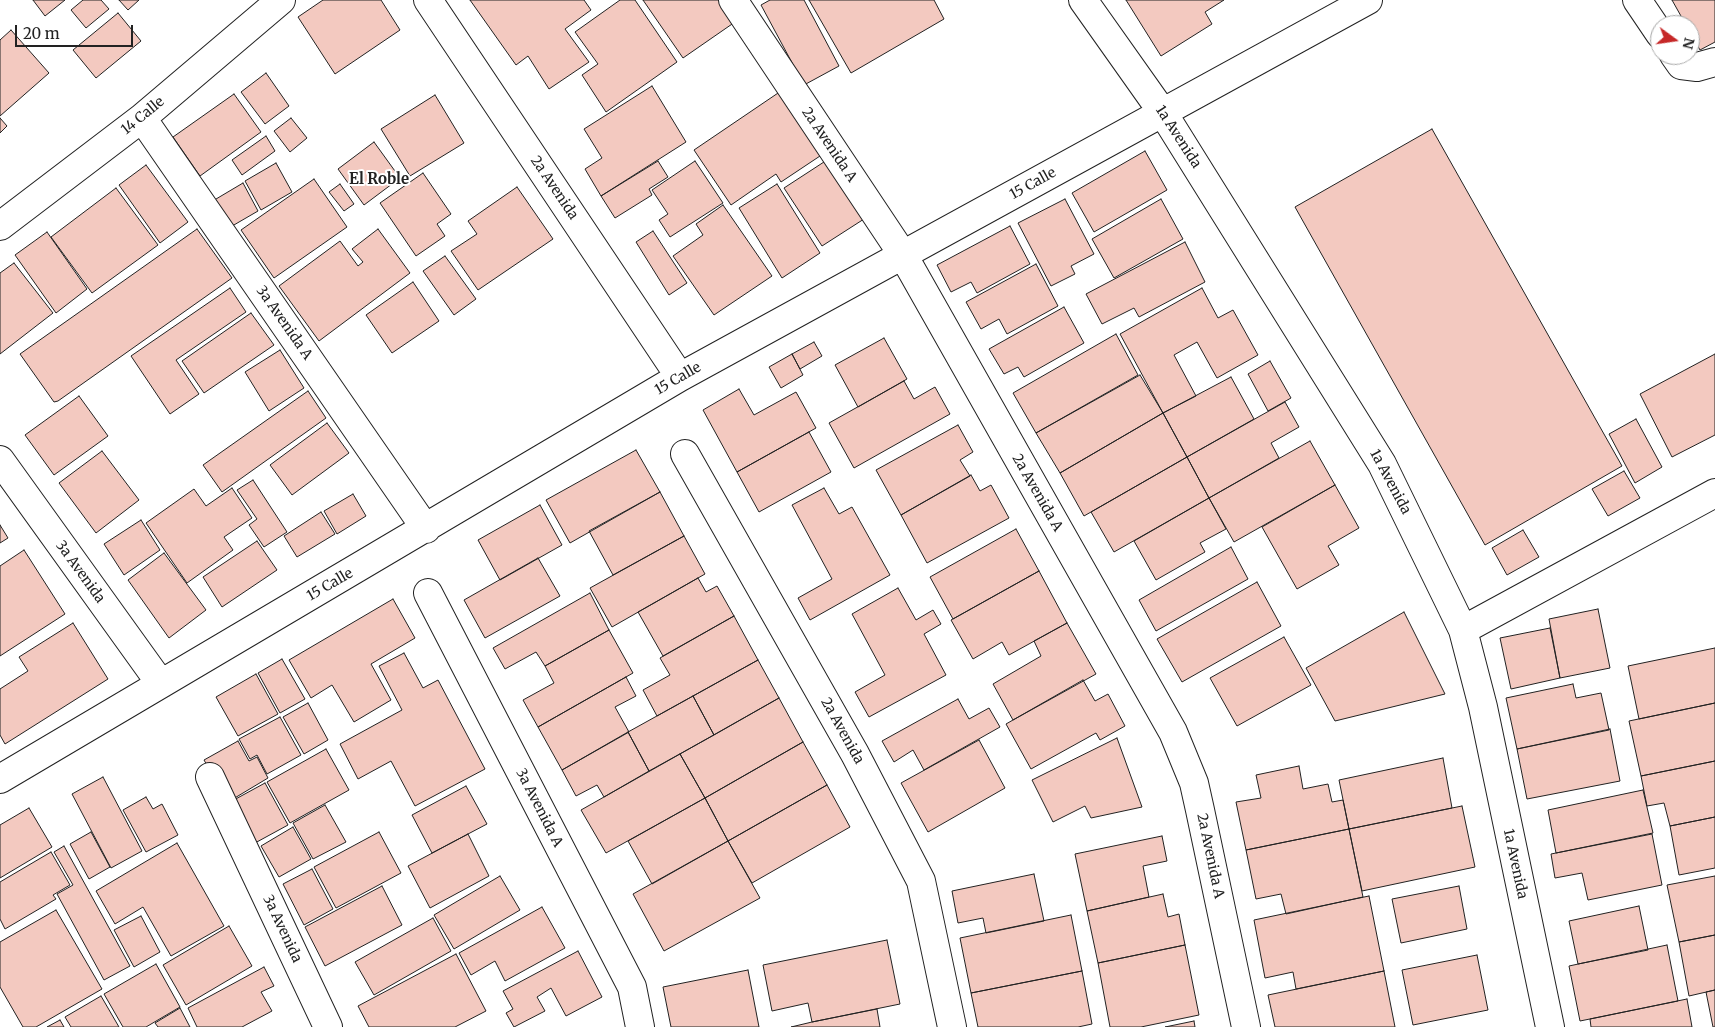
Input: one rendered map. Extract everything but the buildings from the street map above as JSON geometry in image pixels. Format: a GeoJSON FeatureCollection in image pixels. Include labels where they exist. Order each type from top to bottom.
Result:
{"type":"FeatureCollection","features":[{"type":"Feature","properties":{"kind":"street","name":"14 Calle"},"geometry":{"type":"LineString","coordinates":[[0,226],[142,118],[281,0]]}},
{"type":"Feature","properties":{"kind":"street","name":"2a Avenida"},"geometry":{"type":"LineString","coordinates":[[428,0],[680,377]]}},
{"type":"Feature","properties":{"kind":"street","name":"2a Avenida A"},"geometry":{"type":"LineString","coordinates":[[733,0],[903,255],[1173,732],[1194,783],[1246,1027]]}},
{"type":"Feature","properties":{"kind":"street","name":"1a Avenida"},"geometry":{"type":"LineString","coordinates":[[1083,0],[1164,113],[1382,464],[1463,630],[1483,708],[1550,1027]]}},
{"type":"Feature","properties":{"kind":"street","name":"15 Calle"},"geometry":{"type":"LineString","coordinates":[[0,779],[426,529],[680,377],[1368,0]]}},
{"type":"Feature","properties":{"kind":"street"},"geometry":{"type":"LineString","coordinates":[[1636,0],[1650,20]]}},
{"type":"Feature","properties":{"kind":"street"},"geometry":{"type":"LineString","coordinates":[[1680,65],[1697,67],[1715,62]]}},
{"type":"Feature","properties":{"kind":"street","name":"3a Avenida A"},"geometry":{"type":"LineString","coordinates":[[142,118],[426,529]]}},
{"type":"Feature","properties":{"kind":"street","name":"2a Avenida"},"geometry":{"type":"LineString","coordinates":[[685,454],[855,754],[921,881],[952,1027]]}},
{"type":"Feature","properties":{"kind":"street","name":"3a Avenida"},"geometry":{"type":"LineString","coordinates":[[0,460],[161,684]]}},
{"type":"Feature","properties":{"kind":"street"},"geometry":{"type":"LineString","coordinates":[[1463,630],[1715,492]]}},
{"type":"Feature","properties":{"kind":"street","name":"3a Avenida A"},"geometry":{"type":"LineString","coordinates":[[428,593],[632,986],[640,1027]]}},
{"type":"Feature","properties":{"kind":"street","name":"3a Avenida"},"geometry":{"type":"LineString","coordinates":[[210,777],[328,1027]]}},
{"type":"Feature","properties":{"kind":"district","name":"El Roble"},"geometry":{"type":"Point","coordinates":[379,180]}}]}
